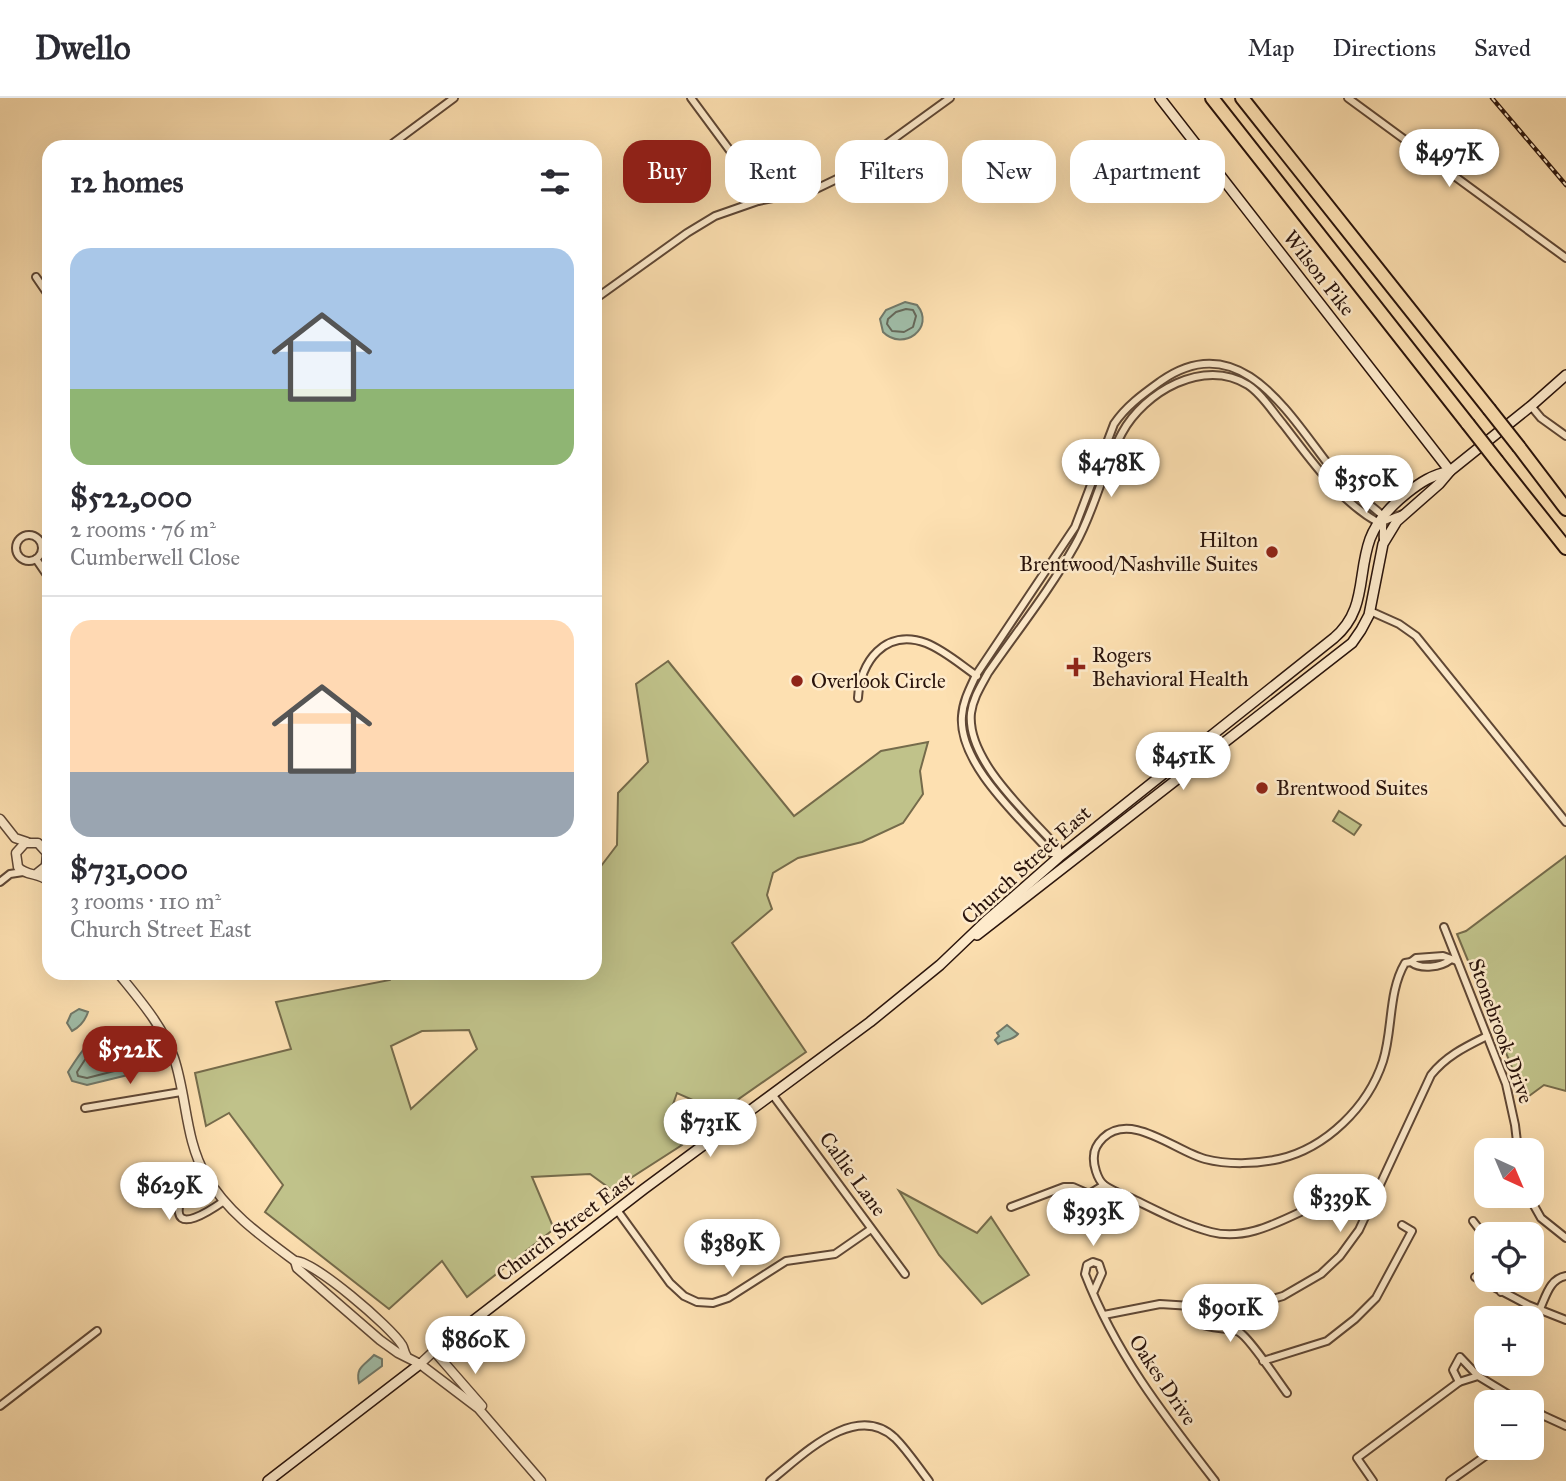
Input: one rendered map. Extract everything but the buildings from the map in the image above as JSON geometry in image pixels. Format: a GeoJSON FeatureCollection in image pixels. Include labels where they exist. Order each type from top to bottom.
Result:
{"type":"FeatureCollection","features":[{"type":"Feature","properties":{"kind":"highway"},"geometry":{"type":"LineString","coordinates":[[1212,98],[1566,548]]}},
{"type":"Feature","properties":{"kind":"highway"},"geometry":{"type":"LineString","coordinates":[[1242,98],[1566,509]]}},
{"type":"Feature","properties":{"kind":"highway"},"geometry":{"type":"LineString","coordinates":[[1519,447],[1566,502]]}},
{"type":"Feature","properties":{"kind":"main road","name":"Wilson Pike"},"geometry":{"type":"LineString","coordinates":[[1160,98],[1450,471]]}},
{"type":"Feature","properties":{"kind":"main road","name":"Church Street East"},"geometry":{"type":"LineString","coordinates":[[966,942],[991,926],[1105,833],[1334,657],[1357,636],[1370,611],[1383,544],[1404,513],[1439,484],[1450,471],[1566,375]]}},
{"type":"Feature","properties":{"kind":"main road","name":"Church Street East"},"geometry":{"type":"LineString","coordinates":[[434,1351],[617,1210],[870,1022],[966,942],[1058,855],[1343,630],[1357,607],[1369,541],[1382,520],[1399,499],[1432,475],[1450,471]]}},
{"type":"Feature","properties":{"kind":"main road"},"geometry":{"type":"LineString","coordinates":[[268,1481],[420,1364]]}},
{"type":"Feature","properties":{"kind":"street"},"geometry":{"type":"LineString","coordinates":[[397,140],[453,98]]}},
{"type":"Feature","properties":{"kind":"street"},"geometry":{"type":"LineString","coordinates":[[691,98],[725,144]]}},
{"type":"Feature","properties":{"kind":"street"},"geometry":{"type":"LineString","coordinates":[[821,186],[858,166],[950,98]]}},
{"type":"Feature","properties":{"kind":"street"},"geometry":{"type":"LineString","coordinates":[[1348,98],[1566,258]]}},
{"type":"Feature","properties":{"kind":"street"},"geometry":{"type":"LineString","coordinates":[[602,294],[706,221],[751,203]]}},
{"type":"Feature","properties":{"kind":"street"},"geometry":{"type":"LineString","coordinates":[[36,277],[42,286]]}},
{"type":"Feature","properties":{"kind":"street"},"geometry":{"type":"LineString","coordinates":[[1383,544],[1382,520],[1339,478],[1265,386],[1240,370],[1221,365],[1203,364],[1182,368],[1122,412],[1114,424],[1076,527],[976,675],[965,697],[962,716],[965,742],[972,760],[1051,853],[1058,855],[1058,848],[992,772],[975,744],[971,728],[976,694],[1075,546],[1127,425],[1139,410],[1171,386],[1196,375],[1209,374],[1238,380],[1257,392],[1351,504],[1382,520],[1404,513]]}},
{"type":"Feature","properties":{"kind":"street"},"geometry":{"type":"LineString","coordinates":[[1531,406],[1541,418],[1566,436]]}},
{"type":"Feature","properties":{"kind":"street"},"geometry":{"type":"LineString","coordinates":[[33,536],[40,541],[41,550],[36,559],[25,561],[18,555],[15,547],[22,537],[33,536]]}},
{"type":"Feature","properties":{"kind":"street"},"geometry":{"type":"LineString","coordinates":[[36,559],[42,568]]}},
{"type":"Feature","properties":{"kind":"street"},"geometry":{"type":"LineString","coordinates":[[1370,611],[1399,624],[1416,636],[1566,822]]}},
{"type":"Feature","properties":{"kind":"street"},"geometry":{"type":"LineString","coordinates":[[858,698],[861,675],[869,660],[883,647],[896,641],[911,640],[928,644],[984,681]]}},
{"type":"Feature","properties":{"kind":"street"},"geometry":{"type":"LineString","coordinates":[[0,819],[15,838],[18,849],[10,874]]}},
{"type":"Feature","properties":{"kind":"street"},"geometry":{"type":"LineString","coordinates":[[15,838],[42,846]]}},
{"type":"Feature","properties":{"kind":"street"},"geometry":{"type":"LineString","coordinates":[[18,849],[27,842]]}},
{"type":"Feature","properties":{"kind":"street"},"geometry":{"type":"LineString","coordinates":[[16,862],[23,872]]}},
{"type":"Feature","properties":{"kind":"street"},"geometry":{"type":"LineString","coordinates":[[36,874],[42,869]]}},
{"type":"Feature","properties":{"kind":"street"},"geometry":{"type":"LineString","coordinates":[[0,881],[10,874],[23,872],[42,877]]}},
{"type":"Feature","properties":{"kind":"street","name":"Stonebrook Drive"},"geometry":{"type":"LineString","coordinates":[[1444,927],[1454,960],[1506,1084],[1517,1138]]}},
{"type":"Feature","properties":{"kind":"street"},"geometry":{"type":"LineString","coordinates":[[1372,1202],[1361,1196],[1343,1196],[1256,1232],[1227,1235],[1177,1220],[1104,1185],[1095,1164],[1095,1149],[1105,1136],[1119,1128],[1136,1129],[1196,1156],[1225,1162],[1277,1160],[1305,1150],[1324,1139],[1350,1116],[1374,1079],[1383,1060],[1398,974],[1405,963],[1411,962],[1416,966],[1443,966],[1454,960]]}},
{"type":"Feature","properties":{"kind":"street"},"geometry":{"type":"LineString","coordinates":[[123,980],[166,1040],[176,1064],[190,1138],[209,1181],[224,1201],[252,1229],[295,1261],[308,1264],[370,1311],[402,1345],[406,1355]]}},
{"type":"Feature","properties":{"kind":"street"},"geometry":{"type":"LineString","coordinates":[[1104,1315],[1152,1305],[1223,1308],[1249,1306],[1275,1299],[1321,1274],[1340,1256],[1359,1230],[1431,1075],[1458,1050],[1487,1037]]}},
{"type":"Feature","properties":{"kind":"street"},"geometry":{"type":"LineString","coordinates":[[85,1108],[181,1092]]}},
{"type":"Feature","properties":{"kind":"street","name":"Callie Lane"},"geometry":{"type":"LineString","coordinates":[[772,1094],[905,1274]]}},
{"type":"Feature","properties":{"kind":"street"},"geometry":{"type":"LineString","coordinates":[[209,1181],[182,1199],[178,1206],[180,1213],[185,1219],[193,1220],[224,1201]]}},
{"type":"Feature","properties":{"kind":"street"},"geometry":{"type":"LineString","coordinates":[[1011,1207],[1064,1186],[1089,1194],[1104,1185]]}},
{"type":"Feature","properties":{"kind":"street"},"geometry":{"type":"LineString","coordinates":[[1535,1208],[1541,1218],[1566,1238]]}},
{"type":"Feature","properties":{"kind":"street"},"geometry":{"type":"LineString","coordinates":[[617,1210],[670,1283],[684,1296],[697,1302],[713,1303],[728,1298],[786,1261],[835,1254],[871,1229]]}},
{"type":"Feature","properties":{"kind":"street"},"geometry":{"type":"LineString","coordinates":[[1262,1361],[1330,1339],[1372,1303],[1412,1231],[1402,1225]]}},
{"type":"Feature","properties":{"kind":"street"},"geometry":{"type":"LineString","coordinates":[[295,1261],[297,1268],[348,1313],[391,1348],[420,1364],[464,1396],[491,1421]]}},
{"type":"Feature","properties":{"kind":"street"},"geometry":{"type":"LineString","coordinates":[[1541,1306],[1553,1282],[1566,1276]]}},
{"type":"Feature","properties":{"kind":"street","name":"Oakes Drive"},"geometry":{"type":"LineString","coordinates":[[1094,1291],[1114,1339],[1136,1375],[1215,1481]]}},
{"type":"Feature","properties":{"kind":"street"},"geometry":{"type":"LineString","coordinates":[[1501,1292],[1529,1306]]}},
{"type":"Feature","properties":{"kind":"street"},"geometry":{"type":"LineString","coordinates":[[1192,1306],[1192,1315],[1199,1323],[1209,1328],[1240,1333],[1287,1393]]}},
{"type":"Feature","properties":{"kind":"street"},"geometry":{"type":"LineString","coordinates":[[1544,1313],[1566,1320]]}},
{"type":"Feature","properties":{"kind":"street"},"geometry":{"type":"LineString","coordinates":[[0,1406],[97,1331]]}},
{"type":"Feature","properties":{"kind":"street"},"geometry":{"type":"LineString","coordinates":[[434,1351],[541,1481]]}},
{"type":"Feature","properties":{"kind":"street","name":"Church Street East"},"geometry":{"type":"LineString","coordinates":[[420,1364],[434,1351]]}},
{"type":"Feature","properties":{"kind":"street"},"geometry":{"type":"LineString","coordinates":[[1459,1382],[1454,1370],[1460,1357],[1474,1372]]}},
{"type":"Feature","properties":{"kind":"street"},"geometry":{"type":"LineString","coordinates":[[1373,1481],[1357,1458],[1459,1382],[1478,1376],[1501,1390]]}},
{"type":"Feature","properties":{"kind":"street"},"geometry":{"type":"LineString","coordinates":[[1544,1416],[1566,1426]]}},
{"type":"Feature","properties":{"kind":"street"},"geometry":{"type":"LineString","coordinates":[[770,1481],[832,1434],[849,1427],[865,1426],[881,1430],[896,1439],[929,1481]]}},
{"type":"Feature","properties":{"kind":"street"},"geometry":{"type":"LineString","coordinates":[[1450,1481],[1480,1460]]}},
{"type":"Feature","properties":{"kind":"green space"},"geometry":{"type":"Polygon","coordinates":[[[668,661],[794,816],[881,751],[928,742],[920,771],[923,794],[903,823],[862,842],[798,858],[773,873],[767,895],[772,909],[732,943],[806,1052],[720,1112],[677,1093],[666,1124],[682,1145],[612,1190],[590,1174],[532,1177],[554,1229],[467,1297],[442,1261],[389,1309],[265,1212],[283,1185],[229,1113],[206,1126],[195,1073],[291,1049],[276,1002],[390,980],[602,980],[602,865],[617,845],[618,793],[648,762],[636,684],[668,661]],[[469,1030],[422,1031],[391,1046],[411,1109],[477,1049],[469,1030]]]}},
{"type":"Feature","properties":{"kind":"green space"},"geometry":{"type":"Polygon","coordinates":[[[1339,811],[1361,825],[1354,835],[1333,821],[1339,811]]]}},
{"type":"Feature","properties":{"kind":"green space"},"geometry":{"type":"Polygon","coordinates":[[[1566,856],[1566,1091],[1544,1085],[1525,1099],[1457,934],[1466,931],[1566,856]]]}},
{"type":"Feature","properties":{"kind":"green space"},"geometry":{"type":"Polygon","coordinates":[[[899,1191],[977,1233],[991,1217],[1029,1275],[982,1304],[939,1255],[899,1191]]]}},
{"type":"Feature","properties":{"kind":"water"},"geometry":{"type":"Polygon","coordinates":[[[905,302],[917,305],[923,322],[915,335],[908,338],[891,338],[883,332],[880,319],[886,310],[905,302]]]}},
{"type":"Feature","properties":{"kind":"water"},"geometry":{"type":"Polygon","coordinates":[[[79,1009],[88,1012],[82,1023],[72,1031],[67,1023],[71,1014],[79,1009]]]}},
{"type":"Feature","properties":{"kind":"water"},"geometry":{"type":"Polygon","coordinates":[[[1007,1025],[1018,1034],[998,1044],[995,1040],[999,1036],[997,1033],[1007,1025]]]}},
{"type":"Feature","properties":{"kind":"water"},"geometry":{"type":"Polygon","coordinates":[[[108,1028],[128,1041],[142,1061],[142,1068],[136,1073],[87,1085],[72,1081],[68,1072],[76,1059],[90,1041],[108,1028]]]}},
{"type":"Feature","properties":{"kind":"water"},"geometry":{"type":"Polygon","coordinates":[[[374,1355],[382,1359],[382,1366],[359,1383],[358,1373],[374,1355]]]}},
{"type":"Feature","properties":{"kind":"railway"},"geometry":{"type":"LineString","coordinates":[[1492,98],[1566,185]]}},
{"type":"Feature","properties":{"kind":"place","name":"Hilton Brentwood/Nashville Suites"},"geometry":{"type":"Point","coordinates":[1272,552]}},
{"type":"Feature","properties":{"kind":"place","name":"Rogers Behavioral Health"},"geometry":{"type":"Point","coordinates":[1076,667]}},
{"type":"Feature","properties":{"kind":"place","name":"Overlook Circle"},"geometry":{"type":"Point","coordinates":[797,681]}},
{"type":"Feature","properties":{"kind":"place","name":"Brentwood Suites"},"geometry":{"type":"Point","coordinates":[1262,788]}}]}
